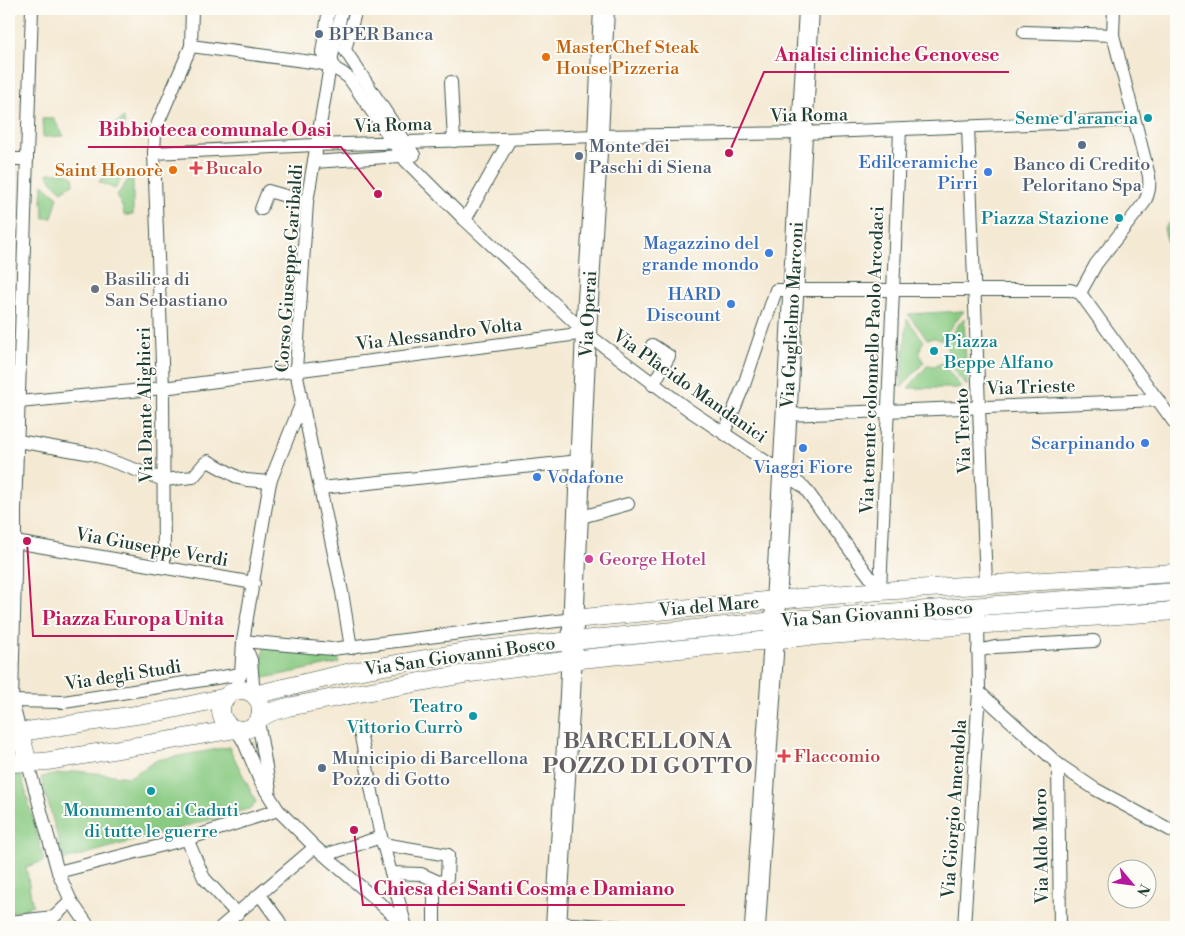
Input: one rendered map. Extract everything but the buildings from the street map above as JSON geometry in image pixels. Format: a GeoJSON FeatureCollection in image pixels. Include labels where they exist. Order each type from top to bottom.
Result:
{"type":"FeatureCollection","features":[{"type":"Feature","properties":{"kind":"main road","name":"Via Operai"},"geometry":{"type":"LineString","coordinates":[[556,925],[572,660],[586,333],[604,9]]}},
{"type":"Feature","properties":{"kind":"main road","name":"Via Guglielmo Marconi"},"geometry":{"type":"LineString","coordinates":[[755,927],[775,630],[809,9]]}},
{"type":"Feature","properties":{"kind":"street"},"geometry":{"type":"LineString","coordinates":[[32,9],[27,159],[14,403],[18,441],[12,541],[16,572],[10,701],[58,872],[71,901],[88,927]]}},
{"type":"Feature","properties":{"kind":"street","name":"Via Dante Alighieri"},"geometry":{"type":"LineString","coordinates":[[164,567],[163,388],[154,153],[155,133],[190,46],[192,9]]}},
{"type":"Feature","properties":{"kind":"street"},"geometry":{"type":"LineString","coordinates":[[329,9],[322,52],[332,64],[349,78],[401,147]]}},
{"type":"Feature","properties":{"kind":"street","name":"Corso Giuseppe Garibaldi"},"geometry":{"type":"LineString","coordinates":[[342,9],[307,202],[296,370],[342,592],[351,648]]}},
{"type":"Feature","properties":{"kind":"street"},"geometry":{"type":"LineString","coordinates":[[356,9],[345,50],[401,147]]}},
{"type":"Feature","properties":{"kind":"street"},"geometry":{"type":"LineString","coordinates":[[1080,294],[1096,264],[1144,203],[1150,185],[1113,35],[1114,9]]}},
{"type":"Feature","properties":{"kind":"street"},"geometry":{"type":"LineString","coordinates":[[1024,32],[1113,35]]}},
{"type":"Feature","properties":{"kind":"street"},"geometry":{"type":"LineString","coordinates":[[190,46],[332,64]]}},
{"type":"Feature","properties":{"kind":"street","name":"Via Roma"},"geometry":{"type":"LineString","coordinates":[[451,82],[454,140]]}},
{"type":"Feature","properties":{"kind":"street","name":"Via Roma"},"geometry":{"type":"LineString","coordinates":[[154,153],[317,145],[401,147],[454,140],[801,133],[1134,120]]}},
{"type":"Feature","properties":{"kind":"street","name":"Via Trento"},"geometry":{"type":"LineString","coordinates":[[968,127],[986,584]]}},
{"type":"Feature","properties":{"kind":"street","name":"Via tenente colonnello Paolo Arcodaci"},"geometry":{"type":"LineString","coordinates":[[880,592],[900,130]]}},
{"type":"Feature","properties":{"kind":"street"},"geometry":{"type":"LineString","coordinates":[[465,220],[510,139]]}},
{"type":"Feature","properties":{"kind":"street"},"geometry":{"type":"LineString","coordinates":[[317,145],[314,162],[401,147]]}},
{"type":"Feature","properties":{"kind":"street","name":"Via Placido Mandanici"},"geometry":{"type":"LineString","coordinates":[[401,147],[423,178],[586,333],[653,385],[804,487],[880,592]]}},
{"type":"Feature","properties":{"kind":"street"},"geometry":{"type":"LineString","coordinates":[[9,159],[27,159]]}},
{"type":"Feature","properties":{"kind":"street"},"geometry":{"type":"LineString","coordinates":[[261,210],[268,191],[307,202]]}},
{"type":"Feature","properties":{"kind":"street"},"geometry":{"type":"LineString","coordinates":[[724,433],[744,385],[776,290],[1070,290],[1080,294],[1176,425]]}},
{"type":"Feature","properties":{"kind":"street","name":"Via Alessandro Volta"},"geometry":{"type":"LineString","coordinates":[[14,403],[163,388],[586,333]]}},
{"type":"Feature","properties":{"kind":"street"},"geometry":{"type":"LineString","coordinates":[[652,345],[669,356],[653,385]]}},
{"type":"Feature","properties":{"kind":"street","name":"Via Trieste"},"geometry":{"type":"LineString","coordinates":[[786,415],[1158,400]]}},
{"type":"Feature","properties":{"kind":"street"},"geometry":{"type":"LineString","coordinates":[[302,402],[270,482],[243,641],[241,674],[236,686],[222,706],[222,715],[227,724],[236,730],[244,742],[260,781],[275,805],[320,851],[406,927]]}},
{"type":"Feature","properties":{"kind":"street"},"geometry":{"type":"LineString","coordinates":[[18,441],[92,454],[164,480],[193,477],[208,461],[239,478],[270,482]]}},
{"type":"Feature","properties":{"kind":"street"},"geometry":{"type":"LineString","coordinates":[[321,488],[580,461]]}},
{"type":"Feature","properties":{"kind":"street"},"geometry":{"type":"LineString","coordinates":[[578,518],[628,504]]}},
{"type":"Feature","properties":{"kind":"street","name":"Via Giuseppe Verdi"},"geometry":{"type":"LineString","coordinates":[[12,541],[254,583]]}},
{"type":"Feature","properties":{"kind":"street","name":"Via del Mare"},"geometry":{"type":"LineString","coordinates":[[243,641],[332,649],[351,648],[573,619],[776,600],[986,584],[1176,573]]}},
{"type":"Feature","properties":{"kind":"street","name":"Via San Giovanni Bosco"},"geometry":{"type":"LineString","coordinates":[[259,720],[271,712],[288,707],[354,694],[470,674],[775,630],[978,606],[1176,592]]}},
{"type":"Feature","properties":{"kind":"street","name":"Via Giorgio Amendola"},"geometry":{"type":"LineString","coordinates":[[964,927],[979,692],[978,606]]}},
{"type":"Feature","properties":{"kind":"street","name":"Via San Giovanni Bosco"},"geometry":{"type":"LineString","coordinates":[[254,695],[351,672],[470,651],[573,640],[775,630],[978,625],[1176,611]]}},
{"type":"Feature","properties":{"kind":"street"},"geometry":{"type":"LineString","coordinates":[[243,641],[251,660],[254,695],[260,706],[259,720],[263,758],[275,805]]}},
{"type":"Feature","properties":{"kind":"street"},"geometry":{"type":"LineString","coordinates":[[978,651],[996,647],[1094,641]]}},
{"type":"Feature","properties":{"kind":"street","name":"Via degli Studi"},"geometry":{"type":"LineString","coordinates":[[10,701],[42,703],[76,701],[241,674]]}},
{"type":"Feature","properties":{"kind":"street"},"geometry":{"type":"LineString","coordinates":[[20,732],[163,711],[243,691],[254,695]]}},
{"type":"Feature","properties":{"kind":"street"},"geometry":{"type":"LineString","coordinates":[[979,692],[1058,764],[1095,789],[1176,833]]}},
{"type":"Feature","properties":{"kind":"street"},"geometry":{"type":"LineString","coordinates":[[9,763],[28,764],[248,729],[259,720]]}},
{"type":"Feature","properties":{"kind":"street"},"geometry":{"type":"LineString","coordinates":[[359,727],[382,840],[406,927]]}},
{"type":"Feature","properties":{"kind":"street","name":"Via Aldo Moro"},"geometry":{"type":"LineString","coordinates":[[1058,764],[1060,927]]}},
{"type":"Feature","properties":{"kind":"street"},"geometry":{"type":"LineString","coordinates":[[58,872],[187,839],[275,805]]}},
{"type":"Feature","properties":{"kind":"street"},"geometry":{"type":"LineString","coordinates":[[187,839],[204,878],[237,914]]}},
{"type":"Feature","properties":{"kind":"street"},"geometry":{"type":"LineString","coordinates":[[222,927],[260,895],[320,851],[382,840],[448,855],[447,878],[434,888],[434,927]]}},
{"type":"Feature","properties":{"kind":"street"},"geometry":{"type":"LineString","coordinates":[[391,874],[421,874],[441,883]]}},
{"type":"Feature","properties":{"kind":"street"},"geometry":{"type":"LineString","coordinates":[[260,895],[281,927]]}},
{"type":"Feature","properties":{"kind":"street"},"geometry":{"type":"LineString","coordinates":[[16,923],[54,917],[71,901]]}},
{"type":"Feature","properties":{"kind":"street"},"geometry":{"type":"LineString","coordinates":[[556,925],[622,927]]}},
{"type":"Feature","properties":{"kind":"green space"},"geometry":{"type":"Polygon","coordinates":[[[53,118],[64,136],[43,137],[42,119],[53,118]]]}},
{"type":"Feature","properties":{"kind":"green space"},"geometry":{"type":"Polygon","coordinates":[[[124,118],[125,133],[108,135],[113,125],[124,118]]]}},
{"type":"Feature","properties":{"kind":"green space"},"geometry":{"type":"Polygon","coordinates":[[[107,170],[126,171],[115,189],[99,182],[107,170]]]}},
{"type":"Feature","properties":{"kind":"green space"},"geometry":{"type":"Polygon","coordinates":[[[47,173],[67,173],[73,177],[74,183],[62,191],[52,182],[47,173]]]}},
{"type":"Feature","properties":{"kind":"green space"},"geometry":{"type":"Polygon","coordinates":[[[133,173],[133,215],[124,215],[117,195],[133,173]]]}},
{"type":"Feature","properties":{"kind":"green space"},"geometry":{"type":"Polygon","coordinates":[[[43,184],[58,197],[52,218],[44,218],[42,202],[43,184]]]}},
{"type":"Feature","properties":{"kind":"green space"},"geometry":{"type":"Polygon","coordinates":[[[1176,216],[1176,270],[1164,229],[1176,216]]]}},
{"type":"Feature","properties":{"kind":"green space"},"geometry":{"type":"Polygon","coordinates":[[[964,311],[941,340],[927,339],[908,314],[964,311]]]}},
{"type":"Feature","properties":{"kind":"green space"},"geometry":{"type":"Polygon","coordinates":[[[964,318],[967,386],[945,361],[948,350],[944,342],[964,318]]]}},
{"type":"Feature","properties":{"kind":"green space"},"geometry":{"type":"Polygon","coordinates":[[[907,319],[924,341],[920,352],[924,362],[901,388],[907,319]]]}},
{"type":"Feature","properties":{"kind":"green space"},"geometry":{"type":"Polygon","coordinates":[[[942,363],[962,388],[908,388],[928,365],[935,366],[942,363]]]}},
{"type":"Feature","properties":{"kind":"green space"},"geometry":{"type":"Polygon","coordinates":[[[264,647],[338,656],[339,663],[259,679],[264,647]]]}},
{"type":"Feature","properties":{"kind":"green space"},"geometry":{"type":"Polygon","coordinates":[[[229,747],[256,802],[252,808],[64,860],[41,777],[77,771],[130,777],[157,760],[229,747]]]}},
{"type":"Feature","properties":{"kind":"green space"},"geometry":{"type":"Polygon","coordinates":[[[9,774],[21,774],[44,861],[26,867],[33,905],[27,907],[28,909],[9,913],[9,774]]]}},
{"type":"Feature","properties":{"kind":"place","name":"BPER Banca"},"geometry":{"type":"Point","coordinates":[319,34]}},
{"type":"Feature","properties":{"kind":"place","name":"MasterChef Steak House Pizzeria"},"geometry":{"type":"Point","coordinates":[546,57]}},
{"type":"Feature","properties":{"kind":"place","name":"Seme d'arancia"},"geometry":{"type":"Point","coordinates":[1148,118]}},
{"type":"Feature","properties":{"kind":"place","name":"Banco di Credito Peloritano Spa"},"geometry":{"type":"Point","coordinates":[1082,145]}},
{"type":"Feature","properties":{"kind":"place","name":"Analisi cliniche Genovese"},"geometry":{"type":"Point","coordinates":[729,153]}},
{"type":"Feature","properties":{"kind":"place","name":"Monte dei Paschi di Siena"},"geometry":{"type":"Point","coordinates":[579,156]}},
{"type":"Feature","properties":{"kind":"place","name":"Bucalo"},"geometry":{"type":"Point","coordinates":[196,168]}},
{"type":"Feature","properties":{"kind":"place","name":"Saint Honorè"},"geometry":{"type":"Point","coordinates":[173,170]}},
{"type":"Feature","properties":{"kind":"place","name":"Edilceramiche Pirri"},"geometry":{"type":"Point","coordinates":[988,172]}},
{"type":"Feature","properties":{"kind":"place","name":"Bibbioteca comunale Oasi"},"geometry":{"type":"Point","coordinates":[378,194]}},
{"type":"Feature","properties":{"kind":"place","name":"Piazza Stazione"},"geometry":{"type":"Point","coordinates":[1119,218]}},
{"type":"Feature","properties":{"kind":"place","name":"Magazzino del grande mondo"},"geometry":{"type":"Point","coordinates":[769,253]}},
{"type":"Feature","properties":{"kind":"place","name":"Basilica di San Sebastiano"},"geometry":{"type":"Point","coordinates":[95,289]}},
{"type":"Feature","properties":{"kind":"place","name":"HARD Discount"},"geometry":{"type":"Point","coordinates":[731,304]}},
{"type":"Feature","properties":{"kind":"place","name":"Piazza Beppe Alfano"},"geometry":{"type":"Point","coordinates":[934,351]}},
{"type":"Feature","properties":{"kind":"place","name":"Scarpinando"},"geometry":{"type":"Point","coordinates":[1145,443]}},
{"type":"Feature","properties":{"kind":"place","name":"Viaggi Fiore"},"geometry":{"type":"Point","coordinates":[803,448]}},
{"type":"Feature","properties":{"kind":"place","name":"Vodafone"},"geometry":{"type":"Point","coordinates":[537,477]}},
{"type":"Feature","properties":{"kind":"place","name":"Piazza Europa Unita"},"geometry":{"type":"Point","coordinates":[27,541]}},
{"type":"Feature","properties":{"kind":"place","name":"George Hotel"},"geometry":{"type":"Point","coordinates":[589,559]}},
{"type":"Feature","properties":{"kind":"place","name":"Teatro Vittorio Currò"},"geometry":{"type":"Point","coordinates":[473,716]}},
{"type":"Feature","properties":{"kind":"place","name":"Flaccomio"},"geometry":{"type":"Point","coordinates":[784,756]}},
{"type":"Feature","properties":{"kind":"place","name":"Municipio di Barcellona Pozzo di Gotto"},"geometry":{"type":"Point","coordinates":[322,768]}},
{"type":"Feature","properties":{"kind":"place","name":"Monumento ai Caduti di tutte le guerre"},"geometry":{"type":"Point","coordinates":[151,791]}},
{"type":"Feature","properties":{"kind":"place","name":"Chiesa dei Santi Cosma e Damiano"},"geometry":{"type":"Point","coordinates":[354,830]}},
{"type":"Feature","properties":{"kind":"district","name":"BARCELLONA POZZO DI GOTTO"},"geometry":{"type":"Point","coordinates":[648,752]}}]}
